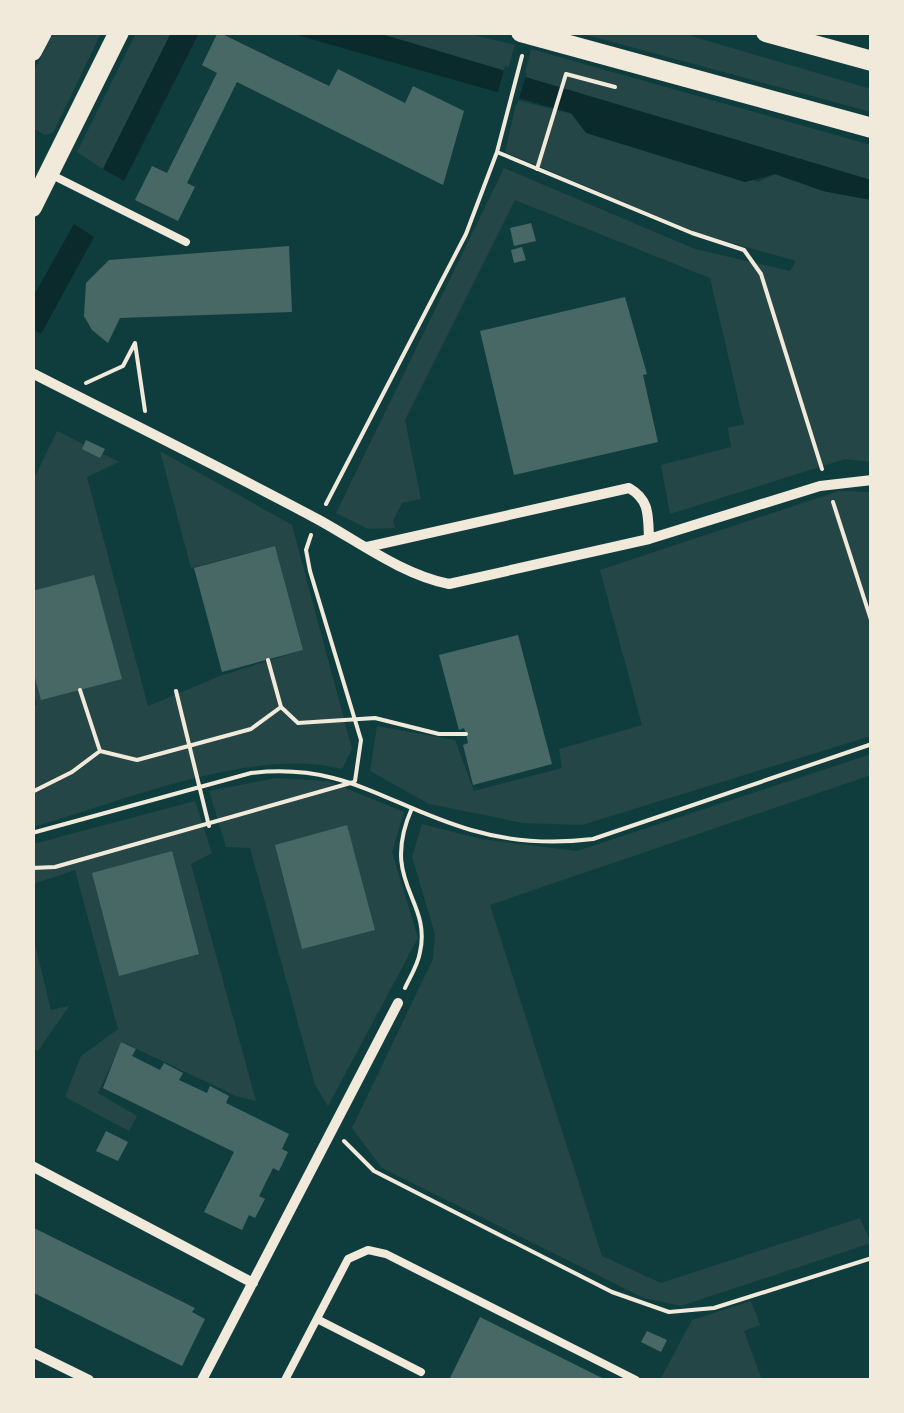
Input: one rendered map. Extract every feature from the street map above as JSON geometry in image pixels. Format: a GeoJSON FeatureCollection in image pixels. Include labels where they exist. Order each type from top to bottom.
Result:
{"type":"FeatureCollection","features":[{"type":"Feature","properties":{"kind":"main road"},"geometry":{"type":"LineString","coordinates":[[32,51],[42,32]]}},
{"type":"Feature","properties":{"kind":"main road"},"geometry":{"type":"LineString","coordinates":[[32,207],[41,170],[119,32]]}},
{"type":"Feature","properties":{"kind":"main road"},"geometry":{"type":"LineString","coordinates":[[766,32],[872,61]]}},
{"type":"Feature","properties":{"kind":"main road"},"geometry":{"type":"LineString","coordinates":[[523,41],[872,128]]}},
{"type":"Feature","properties":{"kind":"street"},"geometry":{"type":"LineString","coordinates":[[32,373],[367,547],[448,584],[648,539],[828,486],[872,480]]}},
{"type":"Feature","properties":{"kind":"street"},"geometry":{"type":"LineString","coordinates":[[367,547],[629,488],[641,495],[648,508],[648,539]]}},
{"type":"Feature","properties":{"kind":"street"},"geometry":{"type":"LineString","coordinates":[[202,1380],[398,1003]]}},
{"type":"Feature","properties":{"kind":"street"},"geometry":{"type":"LineString","coordinates":[[32,1166],[253,1283]]}},
{"type":"Feature","properties":{"kind":"street"},"geometry":{"type":"LineString","coordinates":[[32,1352],[89,1380]]}},
{"type":"Feature","properties":{"kind":"lane"},"geometry":{"type":"LineString","coordinates":[[41,170],[186,242]]}},
{"type":"Feature","properties":{"kind":"lane"},"geometry":{"type":"LineString","coordinates":[[285,1380],[348,1259],[368,1250],[386,1254],[636,1380]]}},
{"type":"Feature","properties":{"kind":"lane"},"geometry":{"type":"LineString","coordinates":[[317,1319],[421,1372]]}},
{"type":"Feature","properties":{"kind":"path"},"geometry":{"type":"LineString","coordinates":[[354,782],[361,740],[306,550],[466,234],[497,152],[523,41]]}},
{"type":"Feature","properties":{"kind":"path"},"geometry":{"type":"LineString","coordinates":[[537,169],[566,74],[615,87]]}},
{"type":"Feature","properties":{"kind":"path"},"geometry":{"type":"LineString","coordinates":[[497,152],[692,233],[744,250],[761,274],[872,623]]}},
{"type":"Feature","properties":{"kind":"path"},"geometry":{"type":"LineString","coordinates":[[68,391],[123,366],[135,343],[149,434]]}},
{"type":"Feature","properties":{"kind":"path"},"geometry":{"type":"LineString","coordinates":[[268,660],[281,707],[298,723],[356,717],[456,736],[466,734]]}},
{"type":"Feature","properties":{"kind":"path"},"geometry":{"type":"LineString","coordinates":[[80,690],[100,750]]}},
{"type":"Feature","properties":{"kind":"path"},"geometry":{"type":"LineString","coordinates":[[176,690],[209,826]]}},
{"type":"Feature","properties":{"kind":"path"},"geometry":{"type":"LineString","coordinates":[[100,750],[136,760],[251,729],[281,707]]}},
{"type":"Feature","properties":{"kind":"path"},"geometry":{"type":"LineString","coordinates":[[32,833],[280,770],[354,782],[472,831],[560,844],[593,840],[872,744]]}},
{"type":"Feature","properties":{"kind":"path"},"geometry":{"type":"LineString","coordinates":[[32,792],[72,772],[100,750]]}},
{"type":"Feature","properties":{"kind":"path"},"geometry":{"type":"LineString","coordinates":[[32,868],[55,867],[209,826],[354,782]]}},
{"type":"Feature","properties":{"kind":"path"},"geometry":{"type":"LineString","coordinates":[[398,1003],[420,952],[422,932],[398,852],[412,808]]}},
{"type":"Feature","properties":{"kind":"path"},"geometry":{"type":"LineString","coordinates":[[332,1128],[374,1171],[612,1292],[669,1312],[714,1308],[872,1258]]}},
{"type":"Feature","properties":{"kind":"shaded area"},"geometry":{"type":"Polygon","coordinates":[[[54,32],[101,33],[53,133],[45,135],[33,128],[33,73],[54,32]]]}},
{"type":"Feature","properties":{"kind":"shaded area"},"geometry":{"type":"Polygon","coordinates":[[[136,33],[171,33],[103,169],[77,152],[136,33]]]}},
{"type":"Feature","properties":{"kind":"shaded area"},"geometry":{"type":"Polygon","coordinates":[[[171,33],[199,33],[124,181],[103,169],[171,33]]]}},
{"type":"Feature","properties":{"kind":"shaded area"},"geometry":{"type":"Polygon","coordinates":[[[290,33],[378,33],[871,180],[871,200],[823,191],[775,174],[745,182],[586,133],[571,113],[290,33]]]}},
{"type":"Feature","properties":{"kind":"shaded area"},"geometry":{"type":"Polygon","coordinates":[[[378,33],[465,33],[515,45],[507,72],[378,33]]]}},
{"type":"Feature","properties":{"kind":"shaded area"},"geometry":{"type":"Polygon","coordinates":[[[579,33],[681,33],[871,89],[871,112],[579,33]]]}},
{"type":"Feature","properties":{"kind":"shaded area"},"geometry":{"type":"Polygon","coordinates":[[[531,49],[871,145],[871,180],[524,77],[531,49]]]}},
{"type":"Feature","properties":{"kind":"shaded area"},"geometry":{"type":"Polygon","coordinates":[[[517,100],[572,114],[758,182],[775,174],[823,191],[871,200],[871,462],[845,459],[670,514],[661,465],[731,447],[728,428],[744,424],[710,278],[515,200],[405,420],[421,499],[402,503],[393,521],[395,528],[368,529],[336,513],[504,168],[695,249],[790,271],[796,261],[697,233],[505,152],[517,100]]]}},
{"type":"Feature","properties":{"kind":"shaded area"},"geometry":{"type":"Polygon","coordinates":[[[74,224],[94,237],[41,334],[33,329],[33,297],[74,224]]]}},
{"type":"Feature","properties":{"kind":"shaded area"},"geometry":{"type":"Polygon","coordinates":[[[57,431],[119,462],[87,477],[148,706],[220,676],[303,650],[275,546],[191,568],[160,451],[292,525],[352,749],[342,769],[307,764],[229,771],[33,827],[32,707],[37,705],[32,687],[33,481],[57,431]]]}},
{"type":"Feature","properties":{"kind":"shaded area"},"geometry":{"type":"Polygon","coordinates":[[[839,491],[871,492],[871,736],[582,825],[523,823],[429,804],[370,771],[377,726],[455,740],[474,791],[562,768],[559,749],[642,725],[600,570],[839,491]]]}},
{"type":"Feature","properties":{"kind":"shaded area"},"geometry":{"type":"Polygon","coordinates":[[[871,754],[871,775],[490,905],[602,1256],[661,1283],[860,1218],[871,1243],[681,1306],[644,1298],[382,1168],[352,1128],[433,959],[435,934],[412,857],[422,824],[481,839],[577,851],[871,754]]]}},
{"type":"Feature","properties":{"kind":"shaded area"},"geometry":{"type":"Polygon","coordinates":[[[276,778],[328,781],[404,812],[392,852],[418,938],[328,1106],[315,1085],[250,848],[226,847],[209,791],[276,778]]]}},
{"type":"Feature","properties":{"kind":"shaded area"},"geometry":{"type":"Polygon","coordinates":[[[195,801],[212,853],[191,864],[256,1101],[236,1096],[122,1042],[98,1093],[137,1116],[129,1131],[65,1097],[81,1056],[118,1029],[75,870],[33,884],[33,844],[195,801]]]}},
{"type":"Feature","properties":{"kind":"shaded area"},"geometry":{"type":"Polygon","coordinates":[[[33,936],[51,1010],[69,1006],[38,1051],[33,1048],[33,936]]]}},
{"type":"Feature","properties":{"kind":"shaded area"},"geometry":{"type":"Polygon","coordinates":[[[751,1301],[760,1325],[744,1331],[762,1380],[660,1380],[692,1320],[751,1301]]]}},
{"type":"Feature","properties":{"kind":"pier"},"geometry":{"type":"Polygon","coordinates":[[[505,66],[527,73],[517,105],[496,99],[505,66]]]}},
{"type":"Feature","properties":{"kind":"building"},"geometry":{"type":"Polygon","coordinates":[[[218,32],[329,86],[338,69],[405,103],[413,86],[464,111],[443,185],[237,82],[187,183],[195,187],[178,221],[135,200],[152,166],[167,173],[217,73],[202,65],[218,32]]]}},
{"type":"Feature","properties":{"kind":"building"},"geometry":{"type":"Polygon","coordinates":[[[531,223],[536,241],[514,246],[510,228],[531,223]]]}},
{"type":"Feature","properties":{"kind":"building"},"geometry":{"type":"Polygon","coordinates":[[[289,246],[292,312],[120,318],[108,343],[92,330],[84,316],[86,283],[109,260],[289,246]]]}},
{"type":"Feature","properties":{"kind":"building"},"geometry":{"type":"Polygon","coordinates":[[[522,247],[526,260],[514,263],[511,250],[522,247]]]}},
{"type":"Feature","properties":{"kind":"building"},"geometry":{"type":"Polygon","coordinates":[[[625,297],[647,374],[643,375],[658,442],[514,475],[480,331],[625,297]]]}},
{"type":"Feature","properties":{"kind":"building"},"geometry":{"type":"Polygon","coordinates":[[[86,440],[105,449],[100,458],[82,449],[86,440]]]}},
{"type":"Feature","properties":{"kind":"building"},"geometry":{"type":"Polygon","coordinates":[[[275,546],[303,650],[222,672],[194,568],[275,546]]]}},
{"type":"Feature","properties":{"kind":"building"},"geometry":{"type":"Polygon","coordinates":[[[94,575],[122,679],[41,700],[32,667],[32,591],[94,575]]]}},
{"type":"Feature","properties":{"kind":"building"},"geometry":{"type":"Polygon","coordinates":[[[518,635],[552,764],[473,785],[463,745],[468,743],[466,734],[464,728],[459,730],[439,655],[518,635]]]}},
{"type":"Feature","properties":{"kind":"building"},"geometry":{"type":"Polygon","coordinates":[[[347,825],[375,930],[302,949],[275,845],[347,825]]]}},
{"type":"Feature","properties":{"kind":"building"},"geometry":{"type":"Polygon","coordinates":[[[172,851],[199,954],[119,976],[92,873],[172,851]]]}},
{"type":"Feature","properties":{"kind":"building"},"geometry":{"type":"Polygon","coordinates":[[[121,1042],[136,1049],[132,1056],[160,1070],[164,1063],[183,1073],[179,1080],[207,1093],[210,1086],[229,1096],[226,1103],[289,1134],[282,1149],[288,1152],[279,1171],[273,1168],[259,1196],[265,1199],[255,1218],[249,1215],[242,1230],[204,1212],[234,1152],[103,1088],[121,1042]]]}},
{"type":"Feature","properties":{"kind":"building"},"geometry":{"type":"Polygon","coordinates":[[[106,1131],[128,1142],[118,1161],[96,1151],[106,1131]]]}},
{"type":"Feature","properties":{"kind":"building"},"geometry":{"type":"Polygon","coordinates":[[[32,1227],[195,1308],[192,1312],[205,1319],[182,1366],[32,1292],[32,1227]]]}},
{"type":"Feature","properties":{"kind":"building"},"geometry":{"type":"Polygon","coordinates":[[[480,1317],[606,1380],[449,1380],[480,1317]]]}},
{"type":"Feature","properties":{"kind":"building"},"geometry":{"type":"Polygon","coordinates":[[[647,1331],[667,1340],[661,1352],[641,1342],[647,1331]]]}}]}
